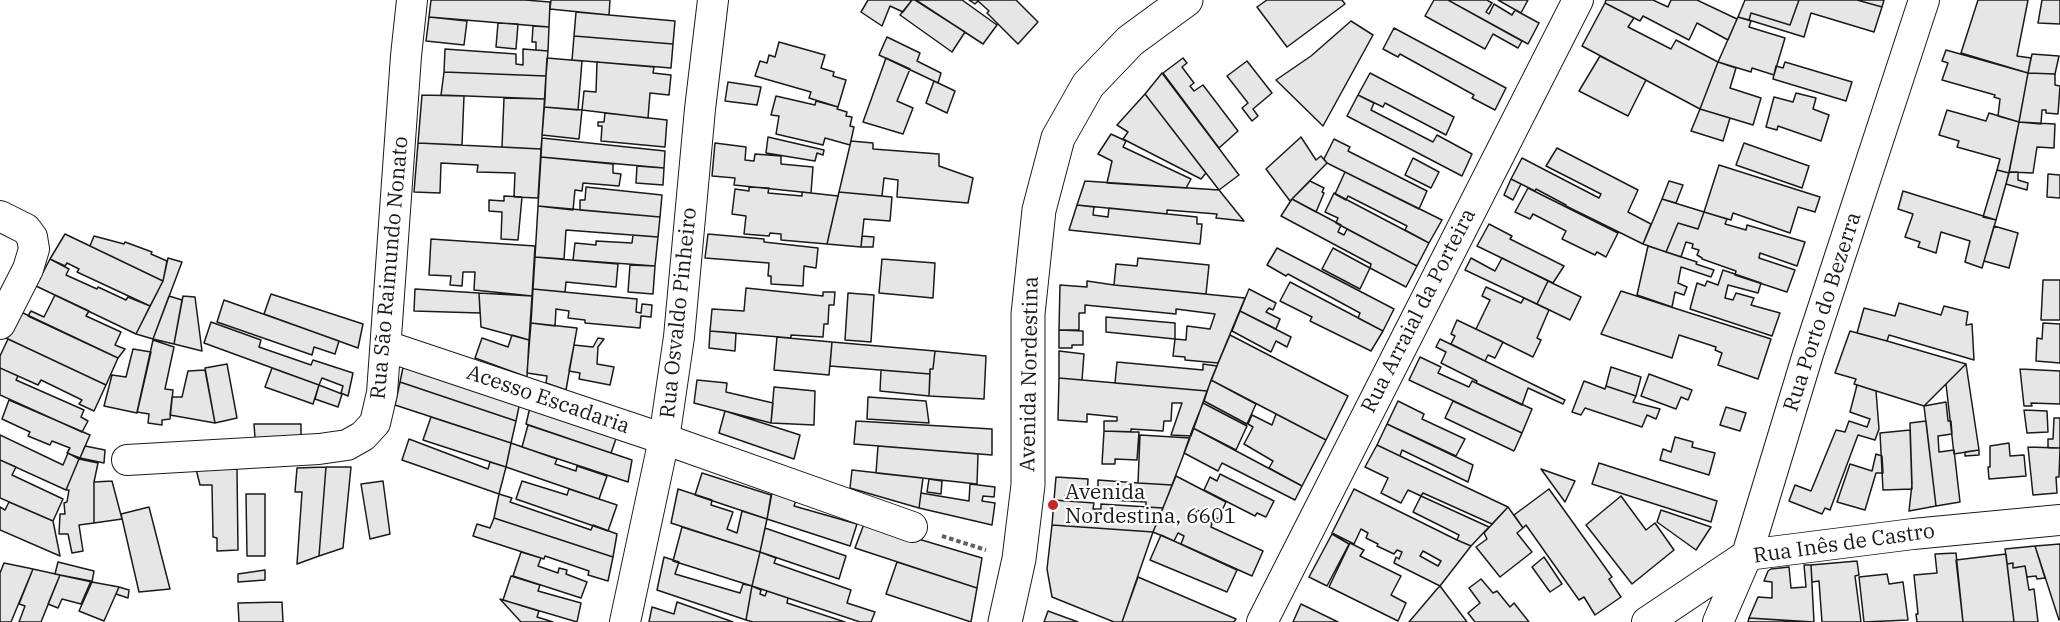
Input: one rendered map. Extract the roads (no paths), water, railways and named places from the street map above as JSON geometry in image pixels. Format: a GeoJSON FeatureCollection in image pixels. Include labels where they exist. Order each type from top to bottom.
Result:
{"type":"FeatureCollection","features":[{"type":"Feature","properties":{"kind":"main road","name":"Avenida Nordestina"},"geometry":{"type":"LineString","coordinates":[[1005,622],[1018,559],[1028,485],[1028,314],[1039,210],[1058,138],[1088,85],[1130,41],[1186,0]]}},
{"type":"Feature","properties":{"kind":"street","name":"Rua São Raimundo Nonato"},"geometry":{"type":"LineString","coordinates":[[127,460],[319,449],[347,445],[363,436],[375,423],[382,393],[412,0]]}},
{"type":"Feature","properties":{"kind":"street","name":"Rua Arraial da Porteira"},"geometry":{"type":"LineString","coordinates":[[1262,622],[1578,0]]}},
{"type":"Feature","properties":{"kind":"street","name":"Rua Porto do Bezerra"},"geometry":{"type":"LineString","coordinates":[[1718,622],[1747,555],[1808,354],[1924,0]]}},
{"type":"Feature","properties":{"kind":"street","name":"Rua Osvaldo Pinheiro"},"geometry":{"type":"LineString","coordinates":[[625,622],[664,439],[679,337],[700,109],[717,6]]}},
{"type":"Feature","properties":{"kind":"street"},"geometry":{"type":"LineString","coordinates":[[0,216],[26,229],[32,237],[34,249],[28,269],[0,324]]}},
{"type":"Feature","properties":{"kind":"street","name":"Acesso Escadaria"},"geometry":{"type":"LineString","coordinates":[[386,346],[664,439],[912,527]]}},
{"type":"Feature","properties":{"kind":"street","name":"Rua Inês de Castro"},"geometry":{"type":"LineString","coordinates":[[1647,622],[1747,555],[1913,534],[2060,520]]}},
{"type":"Feature","properties":{"kind":"place","name":"Avenida Nordestina, 6601"},"geometry":{"type":"Point","coordinates":[1053,505]}}]}
